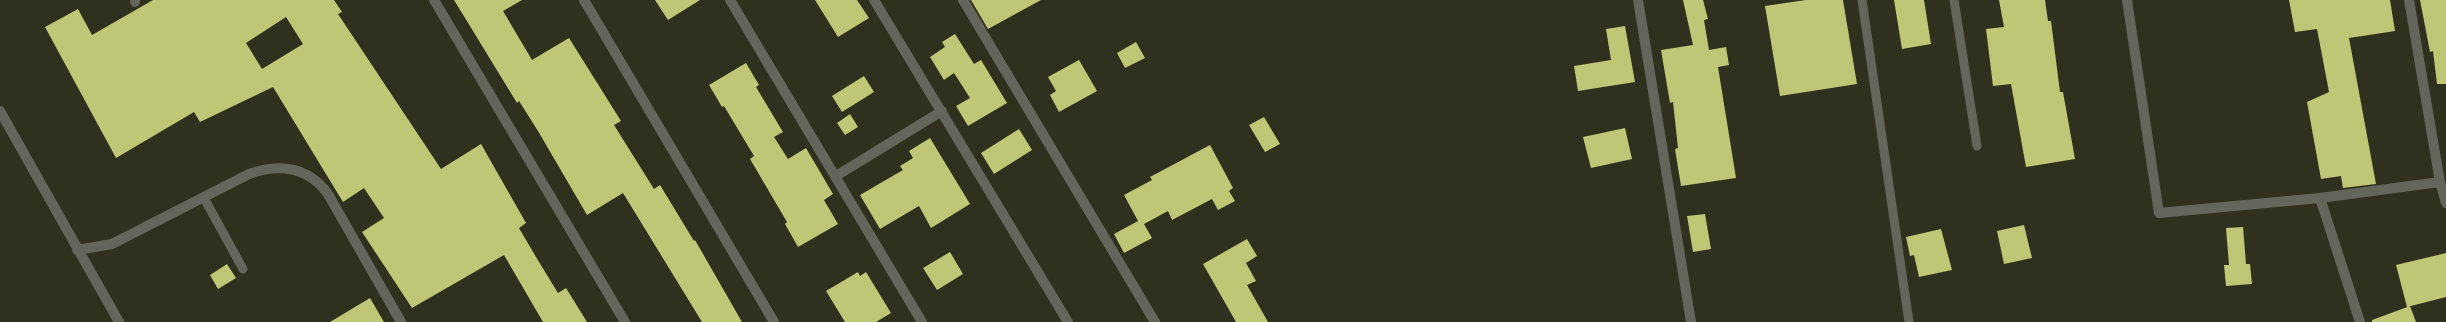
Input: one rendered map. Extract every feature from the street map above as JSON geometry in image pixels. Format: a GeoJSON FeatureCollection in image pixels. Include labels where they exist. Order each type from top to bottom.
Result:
{"type":"FeatureCollection","features":[{"type":"Feature","properties":{"kind":"street"},"geometry":{"type":"LineString","coordinates":[[434,0],[625,322]]}},
{"type":"Feature","properties":{"kind":"street"},"geometry":{"type":"LineString","coordinates":[[584,0],[774,322]]}},
{"type":"Feature","properties":{"kind":"street"},"geometry":{"type":"LineString","coordinates":[[730,0],[922,322]]}},
{"type":"Feature","properties":{"kind":"street"},"geometry":{"type":"LineString","coordinates":[[874,0],[1068,322]]}},
{"type":"Feature","properties":{"kind":"street"},"geometry":{"type":"LineString","coordinates":[[963,0],[1155,322]]}},
{"type":"Feature","properties":{"kind":"street"},"geometry":{"type":"LineString","coordinates":[[1638,0],[1691,322]]}},
{"type":"Feature","properties":{"kind":"street"},"geometry":{"type":"LineString","coordinates":[[2127,0],[2159,213],[2320,198],[2440,182]]}},
{"type":"Feature","properties":{"kind":"street"},"geometry":{"type":"LineString","coordinates":[[2409,0],[2440,182],[2446,203]]}},
{"type":"Feature","properties":{"kind":"street"},"geometry":{"type":"LineString","coordinates":[[0,111],[77,250],[119,322]]}},
{"type":"Feature","properties":{"kind":"street"},"geometry":{"type":"LineString","coordinates":[[836,176],[942,111]]}},
{"type":"Feature","properties":{"kind":"street"},"geometry":{"type":"LineString","coordinates":[[77,250],[112,244],[204,198],[239,178],[265,169],[290,168],[312,178],[328,194],[401,322]]}},
{"type":"Feature","properties":{"kind":"street"},"geometry":{"type":"LineString","coordinates":[[2320,198],[2360,322]]}},
{"type":"Feature","properties":{"kind":"lane"},"geometry":{"type":"LineString","coordinates":[[1862,0],[1909,322]]}},
{"type":"Feature","properties":{"kind":"lane"},"geometry":{"type":"LineString","coordinates":[[1954,0],[1977,146]]}},
{"type":"Feature","properties":{"kind":"lane"},"geometry":{"type":"LineString","coordinates":[[204,198],[243,269]]}},
{"type":"Feature","properties":{"kind":"building"},"geometry":{"type":"Polygon","coordinates":[[[153,0],[334,0],[342,12],[338,14],[441,169],[481,144],[526,223],[519,228],[536,257],[558,293],[566,288],[587,322],[543,322],[504,255],[412,308],[362,232],[384,218],[364,188],[343,202],[273,87],[200,122],[194,112],[116,158],[45,27],[78,9],[92,35],[153,0]],[[286,17],[246,43],[262,69],[303,44],[286,17]]]}},
{"type":"Feature","properties":{"kind":"building"},"geometry":{"type":"Polygon","coordinates":[[[454,0],[522,0],[503,11],[532,60],[569,38],[621,121],[614,125],[654,189],[660,185],[694,241],[695,240],[742,322],[702,322],[623,193],[587,215],[538,131],[519,101],[517,103],[454,0]]]}},
{"type":"Feature","properties":{"kind":"building"},"geometry":{"type":"Polygon","coordinates":[[[655,0],[700,0],[668,20],[655,0]]]}},
{"type":"Feature","properties":{"kind":"building"},"geometry":{"type":"Polygon","coordinates":[[[815,0],[857,0],[869,18],[838,37],[815,0]]]}},
{"type":"Feature","properties":{"kind":"building"},"geometry":{"type":"Polygon","coordinates":[[[971,0],[1041,0],[988,29],[971,0]]]}},
{"type":"Feature","properties":{"kind":"building"},"geometry":{"type":"Polygon","coordinates":[[[1683,0],[1703,0],[1708,19],[1704,20],[1709,50],[1726,47],[1729,65],[1718,67],[1736,178],[1681,186],[1675,149],[1678,148],[1673,102],[1670,103],[1661,50],[1693,45],[1683,0]]]}},
{"type":"Feature","properties":{"kind":"building"},"geometry":{"type":"Polygon","coordinates":[[[1806,0],[1843,0],[1857,84],[1780,96],[1765,6],[1806,0]]]}},
{"type":"Feature","properties":{"kind":"building"},"geometry":{"type":"Polygon","coordinates":[[[1894,0],[1924,0],[1931,44],[1902,49],[1894,0]]]}},
{"type":"Feature","properties":{"kind":"building"},"geometry":{"type":"Polygon","coordinates":[[[1999,0],[2045,0],[2048,21],[2051,21],[2060,92],[2063,92],[2075,159],[2026,167],[2011,84],[1993,86],[1986,29],[2004,27],[1999,0]]]}},
{"type":"Feature","properties":{"kind":"building"},"geometry":{"type":"Polygon","coordinates":[[[2289,0],[2390,0],[2395,31],[2349,38],[2376,184],[2343,188],[2341,176],[2321,179],[2307,102],[2329,92],[2317,29],[2295,32],[2289,0]]]}},
{"type":"Feature","properties":{"kind":"building"},"geometry":{"type":"Polygon","coordinates":[[[2420,0],[2446,0],[2446,84],[2437,84],[2433,51],[2430,52],[2420,0]]]}},
{"type":"Feature","properties":{"kind":"building"},"geometry":{"type":"Polygon","coordinates":[[[1625,26],[1635,82],[1578,91],[1574,66],[1611,60],[1606,29],[1625,26]]]}},
{"type":"Feature","properties":{"kind":"building"},"geometry":{"type":"Polygon","coordinates":[[[955,34],[974,64],[981,60],[1007,103],[968,126],[956,106],[970,98],[954,73],[944,80],[930,57],[945,47],[942,42],[955,34]]]}},
{"type":"Feature","properties":{"kind":"building"},"geometry":{"type":"Polygon","coordinates":[[[1136,42],[1145,58],[1125,68],[1117,53],[1136,42]]]}},
{"type":"Feature","properties":{"kind":"building"},"geometry":{"type":"Polygon","coordinates":[[[1079,60],[1097,91],[1059,112],[1050,95],[1056,91],[1048,77],[1079,60]]]}},
{"type":"Feature","properties":{"kind":"building"},"geometry":{"type":"Polygon","coordinates":[[[746,63],[759,85],[756,87],[783,132],[774,137],[788,159],[806,148],[833,194],[824,200],[838,224],[798,247],[785,224],[787,222],[750,159],[754,156],[724,106],[722,107],[709,85],[746,63]]]}},
{"type":"Feature","properties":{"kind":"building"},"geometry":{"type":"Polygon","coordinates":[[[864,76],[874,92],[842,112],[832,96],[864,76]]]}},
{"type":"Feature","properties":{"kind":"building"},"geometry":{"type":"Polygon","coordinates":[[[850,114],[858,127],[845,135],[837,123],[850,114]]]}},
{"type":"Feature","properties":{"kind":"building"},"geometry":{"type":"Polygon","coordinates":[[[1264,117],[1280,144],[1265,152],[1249,125],[1264,117]]]}},
{"type":"Feature","properties":{"kind":"building"},"geometry":{"type":"Polygon","coordinates":[[[1625,128],[1632,159],[1591,168],[1583,137],[1625,128]]]}},
{"type":"Feature","properties":{"kind":"building"},"geometry":{"type":"Polygon","coordinates":[[[1019,129],[1032,150],[994,174],[981,153],[1019,129]]]}},
{"type":"Feature","properties":{"kind":"building"},"geometry":{"type":"Polygon","coordinates":[[[930,138],[970,204],[931,228],[919,206],[880,229],[860,195],[903,170],[900,166],[913,158],[909,151],[930,138]]]}},
{"type":"Feature","properties":{"kind":"building"},"geometry":{"type":"Polygon","coordinates":[[[1210,145],[1233,188],[1229,191],[1235,201],[1218,210],[1212,199],[1172,220],[1168,211],[1144,224],[1152,238],[1124,253],[1114,234],[1138,221],[1124,195],[1152,180],[1150,177],[1210,145]]]}},
{"type":"Feature","properties":{"kind":"building"},"geometry":{"type":"Polygon","coordinates":[[[1705,214],[1711,249],[1693,252],[1687,216],[1705,214]]]}},
{"type":"Feature","properties":{"kind":"building"},"geometry":{"type":"Polygon","coordinates":[[[2024,225],[2032,258],[2004,264],[1997,231],[2024,225]]]}},
{"type":"Feature","properties":{"kind":"building"},"geometry":{"type":"Polygon","coordinates":[[[2243,227],[2246,264],[2250,264],[2252,284],[2226,286],[2224,265],[2229,265],[2226,228],[2243,227]]]}},
{"type":"Feature","properties":{"kind":"building"},"geometry":{"type":"Polygon","coordinates":[[[1941,229],[1952,270],[1919,277],[1914,255],[1910,256],[1906,237],[1941,229]]]}},
{"type":"Feature","properties":{"kind":"building"},"geometry":{"type":"Polygon","coordinates":[[[1247,239],[1257,256],[1246,263],[1256,281],[1247,285],[1268,322],[1236,322],[1203,264],[1247,239]]]}},
{"type":"Feature","properties":{"kind":"building"},"geometry":{"type":"Polygon","coordinates":[[[950,252],[963,274],[937,290],[923,268],[950,252]]]}},
{"type":"Feature","properties":{"kind":"building"},"geometry":{"type":"Polygon","coordinates":[[[2446,253],[2446,297],[2407,307],[2396,265],[2446,253]]]}},
{"type":"Feature","properties":{"kind":"building"},"geometry":{"type":"Polygon","coordinates":[[[227,264],[236,278],[218,289],[210,275],[227,264]]]}},
{"type":"Feature","properties":{"kind":"building"},"geometry":{"type":"Polygon","coordinates":[[[858,272],[860,276],[866,272],[891,313],[876,322],[845,322],[826,291],[858,272]]]}},
{"type":"Feature","properties":{"kind":"building"},"geometry":{"type":"Polygon","coordinates":[[[370,298],[384,322],[330,322],[370,298]]]}},
{"type":"Feature","properties":{"kind":"building"},"geometry":{"type":"Polygon","coordinates":[[[2410,306],[2416,322],[2372,322],[2372,320],[2410,306]]]}}]}
